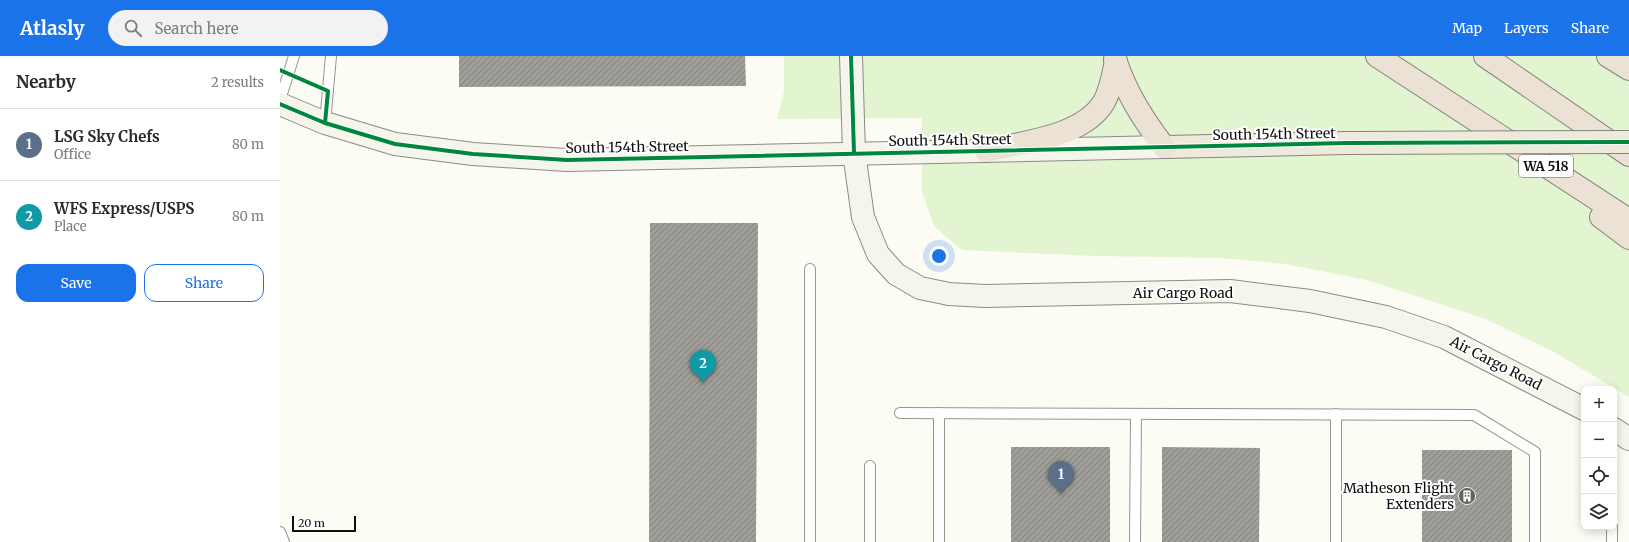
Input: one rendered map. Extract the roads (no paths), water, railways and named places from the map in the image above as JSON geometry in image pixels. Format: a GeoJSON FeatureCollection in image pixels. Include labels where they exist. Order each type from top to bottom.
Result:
{"type":"FeatureCollection","features":[{"type":"Feature","properties":{"kind":"highway","name":"WA 518"},"geometry":{"type":"LineString","coordinates":[[1377,56],[1629,220]]}},
{"type":"Feature","properties":{"kind":"highway"},"geometry":{"type":"LineString","coordinates":[[1485,56],[1629,155]]}},
{"type":"Feature","properties":{"kind":"highway"},"geometry":{"type":"LineString","coordinates":[[1608,56],[1629,69]]}},
{"type":"Feature","properties":{"kind":"highway"},"geometry":{"type":"LineString","coordinates":[[1115,58],[1132,100],[1144,120],[1164,147]]}},
{"type":"Feature","properties":{"kind":"highway"},"geometry":{"type":"LineString","coordinates":[[986,151],[1066,132],[1085,122],[1098,110],[1104,101],[1110,87],[1115,58]]}},
{"type":"Feature","properties":{"kind":"highway"},"geometry":{"type":"LineString","coordinates":[[1463,112],[1629,238]]}},
{"type":"Feature","properties":{"kind":"main road","name":"South 154th Street"},"geometry":{"type":"LineString","coordinates":[[1164,147],[1346,143],[1629,142]]}},
{"type":"Feature","properties":{"kind":"street","name":"Air Cargo Road"},"geometry":{"type":"LineString","coordinates":[[851,56],[854,153],[863,217],[878,254],[896,274],[920,288],[949,294],[985,296],[1230,291],[1310,301],[1386,317],[1444,337],[1581,407]]}},
{"type":"Feature","properties":{"kind":"street","name":"South 154th Street"},"geometry":{"type":"LineString","coordinates":[[280,104],[324,123],[395,144],[473,154],[567,160],[1164,147]]}},
{"type":"Feature","properties":{"kind":"street"},"geometry":{"type":"LineString","coordinates":[[1617,431],[1629,439]]}},
{"type":"Feature","properties":{"kind":"lane"},"geometry":{"type":"LineString","coordinates":[[280,100],[294,56]]}},
{"type":"Feature","properties":{"kind":"lane"},"geometry":{"type":"LineString","coordinates":[[324,123],[331,56]]}},
{"type":"Feature","properties":{"kind":"lane"},"geometry":{"type":"LineString","coordinates":[[810,269],[810,542]]}},
{"type":"Feature","properties":{"kind":"lane"},"geometry":{"type":"LineString","coordinates":[[900,413],[1474,415],[1535,452],[1535,542]]}},
{"type":"Feature","properties":{"kind":"lane"},"geometry":{"type":"LineString","coordinates":[[939,413],[939,542]]}},
{"type":"Feature","properties":{"kind":"lane"},"geometry":{"type":"LineString","coordinates":[[1135,542],[1136,414]]}},
{"type":"Feature","properties":{"kind":"lane"},"geometry":{"type":"LineString","coordinates":[[1336,414],[1336,542]]}},
{"type":"Feature","properties":{"kind":"lane"},"geometry":{"type":"LineString","coordinates":[[870,466],[870,542]]}},
{"type":"Feature","properties":{"kind":"lane"},"geometry":{"type":"LineString","coordinates":[[1612,530],[1612,542]]}},
{"type":"Feature","properties":{"kind":"lane"},"geometry":{"type":"LineString","coordinates":[[280,532],[284,542]]}},
{"type":"Feature","properties":{"kind":"place","name":"WFS Express/USPS"},"geometry":{"type":"Point","coordinates":[703,383]}},
{"type":"Feature","properties":{"kind":"place","name":"LSG Sky Chefs"},"geometry":{"type":"Point","coordinates":[1061,494]}},
{"type":"Feature","properties":{"kind":"place","name":"Matheson Flight Extenders"},"geometry":{"type":"Point","coordinates":[1467,496]}}]}
